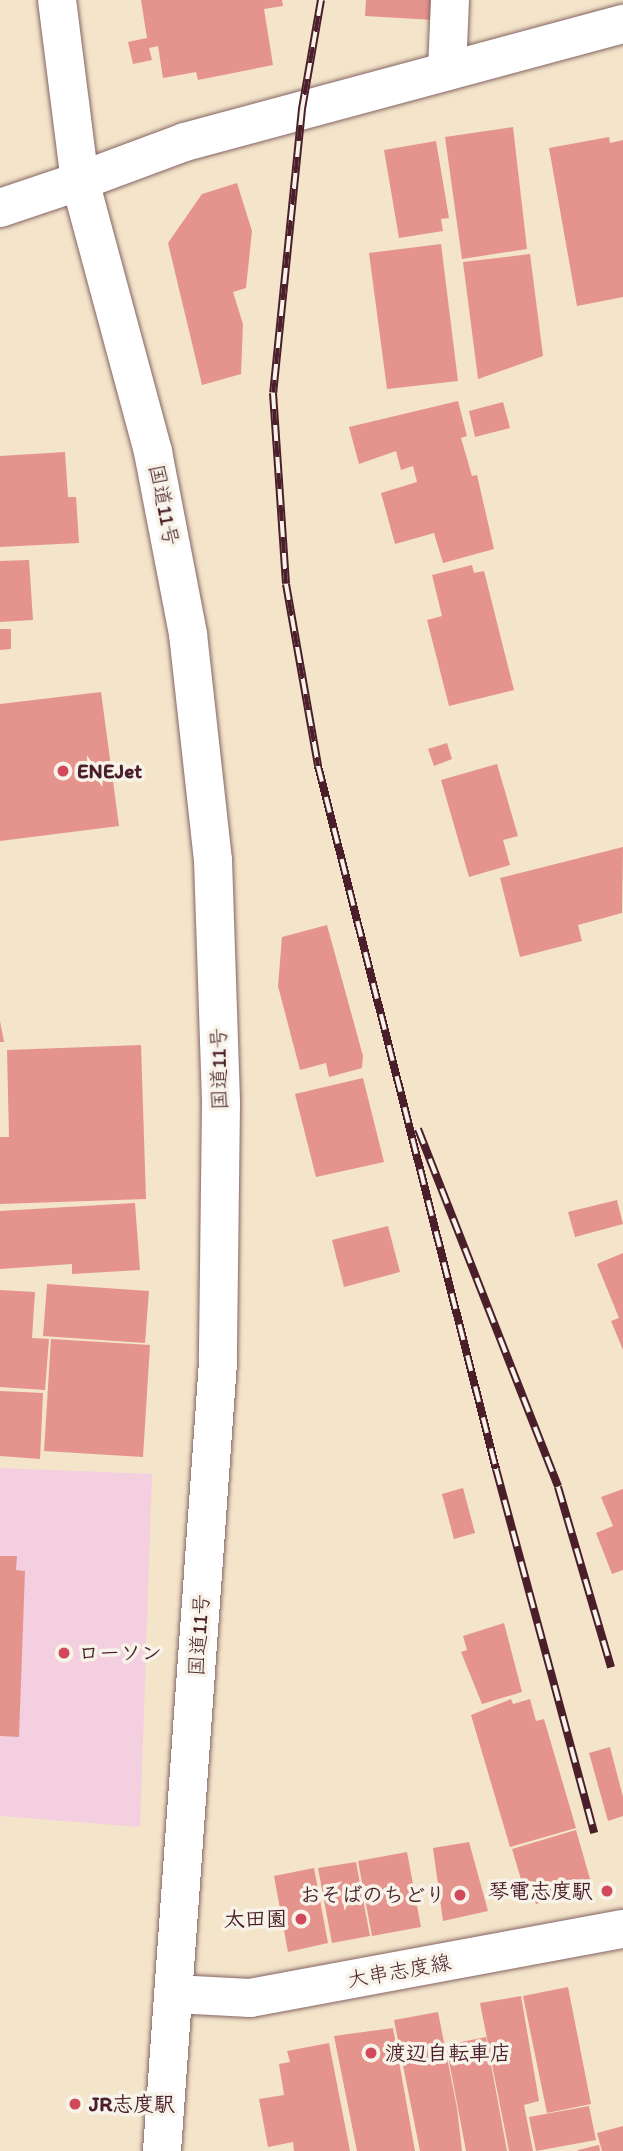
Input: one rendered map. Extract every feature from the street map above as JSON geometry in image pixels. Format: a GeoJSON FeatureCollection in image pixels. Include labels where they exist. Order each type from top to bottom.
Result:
{"type":"FeatureCollection","features":[{"type":"Feature","properties":{"kind":"main road","name":"国道11号"},"geometry":{"type":"LineString","coordinates":[[57,0],[80,181],[158,478],[188,634],[213,860],[220,1103],[218,1362],[162,2151]]}},
{"type":"Feature","properties":{"kind":"main road"},"geometry":{"type":"LineString","coordinates":[[447,71],[450,0]]}},
{"type":"Feature","properties":{"kind":"main road"},"geometry":{"type":"LineString","coordinates":[[0,208],[185,142],[623,24]]}},
{"type":"Feature","properties":{"kind":"main road","name":"大串志度線"},"geometry":{"type":"LineString","coordinates":[[174,1994],[250,1998],[623,1929]]}},
{"type":"Feature","properties":{"kind":"shaded area"},"geometry":{"type":"Polygon","coordinates":[[[0,1468],[152,1474],[140,1827],[0,1816],[0,1468]]]}},
{"type":"Feature","properties":{"kind":"building"},"geometry":{"type":"Polygon","coordinates":[[[141,0],[282,0],[283,6],[264,9],[273,65],[198,80],[196,72],[163,78],[158,46],[149,48],[152,60],[133,64],[128,42],[147,38],[141,0]]]}},
{"type":"Feature","properties":{"kind":"building"},"geometry":{"type":"Polygon","coordinates":[[[366,0],[436,0],[434,20],[365,16],[366,0]]]}},
{"type":"Feature","properties":{"kind":"building"},"geometry":{"type":"Polygon","coordinates":[[[513,127],[527,249],[462,259],[445,137],[513,127]]]}},
{"type":"Feature","properties":{"kind":"building"},"geometry":{"type":"Polygon","coordinates":[[[609,137],[610,143],[623,140],[623,297],[577,306],[549,148],[609,137]]]}},
{"type":"Feature","properties":{"kind":"building"},"geometry":{"type":"Polygon","coordinates":[[[436,141],[449,218],[441,219],[443,231],[399,238],[384,150],[436,141]]]}},
{"type":"Feature","properties":{"kind":"building"},"geometry":{"type":"Polygon","coordinates":[[[237,183],[252,231],[246,288],[233,292],[243,324],[241,374],[202,385],[168,243],[202,194],[237,183]]]}},
{"type":"Feature","properties":{"kind":"building"},"geometry":{"type":"Polygon","coordinates":[[[441,244],[458,381],[387,389],[369,253],[441,244]]]}},
{"type":"Feature","properties":{"kind":"building"},"geometry":{"type":"Polygon","coordinates":[[[530,254],[543,356],[478,379],[463,262],[530,254]]]}},
{"type":"Feature","properties":{"kind":"building"},"geometry":{"type":"Polygon","coordinates":[[[458,401],[467,436],[461,438],[472,476],[477,475],[494,549],[443,563],[434,533],[395,544],[381,493],[417,482],[413,466],[401,470],[396,451],[359,464],[349,427],[458,401]]]}},
{"type":"Feature","properties":{"kind":"building"},"geometry":{"type":"Polygon","coordinates":[[[503,402],[510,428],[475,437],[469,411],[503,402]]]}},
{"type":"Feature","properties":{"kind":"building"},"geometry":{"type":"Polygon","coordinates":[[[65,452],[68,497],[76,497],[79,543],[0,547],[0,456],[65,452]]]}},
{"type":"Feature","properties":{"kind":"building"},"geometry":{"type":"Polygon","coordinates":[[[29,560],[33,620],[0,622],[0,561],[29,560]]]}},
{"type":"Feature","properties":{"kind":"building"},"geometry":{"type":"Polygon","coordinates":[[[472,565],[474,573],[484,571],[514,690],[449,706],[427,620],[442,616],[432,575],[472,565]]]}},
{"type":"Feature","properties":{"kind":"building"},"geometry":{"type":"Polygon","coordinates":[[[0,629],[11,629],[11,649],[0,650],[0,629]]]}},
{"type":"Feature","properties":{"kind":"building"},"geometry":{"type":"Polygon","coordinates":[[[101,692],[119,826],[0,841],[0,704],[101,692]]]}},
{"type":"Feature","properties":{"kind":"building"},"geometry":{"type":"Polygon","coordinates":[[[447,743],[452,759],[434,766],[428,749],[447,743]]]}},
{"type":"Feature","properties":{"kind":"building"},"geometry":{"type":"Polygon","coordinates":[[[497,764],[518,836],[503,840],[510,865],[469,877],[441,780],[497,764]]]}},
{"type":"Feature","properties":{"kind":"building"},"geometry":{"type":"Polygon","coordinates":[[[623,847],[622,913],[578,925],[582,941],[520,957],[500,878],[623,847]]]}},
{"type":"Feature","properties":{"kind":"building"},"geometry":{"type":"Polygon","coordinates":[[[327,925],[363,1056],[362,1068],[329,1077],[326,1063],[300,1070],[278,986],[282,937],[327,925]]]}},
{"type":"Feature","properties":{"kind":"building"},"geometry":{"type":"Polygon","coordinates":[[[0,1021],[4,1042],[0,1042],[0,1021]]]}},
{"type":"Feature","properties":{"kind":"building"},"geometry":{"type":"Polygon","coordinates":[[[141,1045],[146,1199],[0,1204],[0,1137],[9,1137],[7,1050],[141,1045]]]}},
{"type":"Feature","properties":{"kind":"building"},"geometry":{"type":"Polygon","coordinates":[[[363,1078],[384,1162],[316,1177],[295,1094],[363,1078]]]}},
{"type":"Feature","properties":{"kind":"building"},"geometry":{"type":"Polygon","coordinates":[[[617,1200],[623,1224],[575,1237],[568,1212],[617,1200]]]}},
{"type":"Feature","properties":{"kind":"building"},"geometry":{"type":"Polygon","coordinates":[[[135,1203],[140,1270],[72,1274],[72,1264],[0,1269],[0,1211],[135,1203]]]}},
{"type":"Feature","properties":{"kind":"building"},"geometry":{"type":"Polygon","coordinates":[[[388,1226],[400,1272],[344,1287],[332,1240],[388,1226]]]}},
{"type":"Feature","properties":{"kind":"building"},"geometry":{"type":"Polygon","coordinates":[[[623,1253],[623,1350],[611,1321],[619,1318],[597,1264],[623,1253]]]}},
{"type":"Feature","properties":{"kind":"building"},"geometry":{"type":"Polygon","coordinates":[[[47,1284],[149,1291],[145,1343],[43,1336],[47,1284]]]}},
{"type":"Feature","properties":{"kind":"building"},"geometry":{"type":"Polygon","coordinates":[[[0,1290],[35,1292],[32,1338],[49,1339],[45,1390],[0,1387],[0,1290]]]}},
{"type":"Feature","properties":{"kind":"building"},"geometry":{"type":"Polygon","coordinates":[[[51,1339],[150,1345],[143,1457],[44,1451],[51,1339]]]}},
{"type":"Feature","properties":{"kind":"building"},"geometry":{"type":"Polygon","coordinates":[[[0,1391],[43,1393],[40,1459],[0,1456],[0,1391]]]}},
{"type":"Feature","properties":{"kind":"building"},"geometry":{"type":"Polygon","coordinates":[[[463,1488],[475,1533],[454,1539],[442,1494],[463,1488]]]}},
{"type":"Feature","properties":{"kind":"building"},"geometry":{"type":"Polygon","coordinates":[[[623,1489],[623,1570],[612,1574],[596,1533],[613,1526],[601,1497],[623,1489]]]}},
{"type":"Feature","properties":{"kind":"building"},"geometry":{"type":"Polygon","coordinates":[[[0,1556],[17,1556],[16,1570],[25,1571],[19,1737],[0,1736],[0,1556]]]}},
{"type":"Feature","properties":{"kind":"building"},"geometry":{"type":"Polygon","coordinates":[[[504,1623],[522,1692],[482,1704],[461,1652],[467,1650],[463,1636],[504,1623]]]}},
{"type":"Feature","properties":{"kind":"building"},"geometry":{"type":"Polygon","coordinates":[[[511,1699],[513,1704],[530,1699],[536,1721],[544,1719],[576,1828],[510,1847],[471,1715],[511,1699]]]}},
{"type":"Feature","properties":{"kind":"building"},"geometry":{"type":"Polygon","coordinates":[[[610,1747],[623,1797],[623,1816],[608,1821],[589,1753],[610,1747]]]}},
{"type":"Feature","properties":{"kind":"building"},"geometry":{"type":"Polygon","coordinates":[[[576,1830],[592,1886],[536,1904],[530,1883],[523,1886],[512,1849],[576,1830]]]}},
{"type":"Feature","properties":{"kind":"building"},"geometry":{"type":"Polygon","coordinates":[[[469,1842],[488,1911],[443,1921],[433,1848],[469,1842]]]}},
{"type":"Feature","properties":{"kind":"building"},"geometry":{"type":"Polygon","coordinates":[[[407,1852],[421,1927],[372,1936],[358,1861],[407,1852]]]}},
{"type":"Feature","properties":{"kind":"building"},"geometry":{"type":"Polygon","coordinates":[[[356,1862],[370,1936],[332,1943],[318,1868],[356,1862]]]}},
{"type":"Feature","properties":{"kind":"building"},"geometry":{"type":"Polygon","coordinates":[[[314,1868],[328,1943],[288,1952],[274,1876],[314,1868]]]}},
{"type":"Feature","properties":{"kind":"building"},"geometry":{"type":"Polygon","coordinates":[[[568,1987],[591,2104],[547,2113],[523,1996],[568,1987]]]}},
{"type":"Feature","properties":{"kind":"building"},"geometry":{"type":"Polygon","coordinates":[[[521,1996],[539,2101],[524,2105],[533,2151],[509,2151],[480,2003],[521,1996]]]}},
{"type":"Feature","properties":{"kind":"building"},"geometry":{"type":"Polygon","coordinates":[[[438,2012],[457,2108],[462,2151],[420,2151],[394,2020],[438,2012]]]}},
{"type":"Feature","properties":{"kind":"building"},"geometry":{"type":"Polygon","coordinates":[[[393,2028],[415,2151],[357,2151],[334,2036],[393,2028]]]}},
{"type":"Feature","properties":{"kind":"building"},"geometry":{"type":"Polygon","coordinates":[[[486,2037],[507,2151],[466,2151],[446,2045],[486,2037]]]}},
{"type":"Feature","properties":{"kind":"building"},"geometry":{"type":"Polygon","coordinates":[[[329,2043],[350,2151],[294,2151],[293,2142],[268,2147],[259,2099],[284,2095],[279,2064],[290,2062],[287,2051],[329,2043]]]}},
{"type":"Feature","properties":{"kind":"building"},"geometry":{"type":"Polygon","coordinates":[[[589,2106],[596,2140],[536,2151],[529,2117],[589,2106]]]}},
{"type":"Feature","properties":{"kind":"building"},"geometry":{"type":"Polygon","coordinates":[[[623,2126],[623,2151],[602,2151],[597,2133],[623,2126]]]}},
{"type":"Feature","properties":{"kind":"building"},"geometry":{"type":"Polygon","coordinates":[[[599,2145],[600,2151],[578,2151],[578,2150],[599,2145]]]}},
{"type":"Feature","properties":{"kind":"railway"},"geometry":{"type":"LineString","coordinates":[[321,0],[302,109],[273,393],[286,584],[318,766],[496,1469],[594,1833]]}},
{"type":"Feature","properties":{"kind":"railway"},"geometry":{"type":"LineString","coordinates":[[418,1129],[558,1487],[611,1667]]}},
{"type":"Feature","properties":{"kind":"place","name":"ENEJet"},"geometry":{"type":"Point","coordinates":[63,771]}},
{"type":"Feature","properties":{"kind":"place","name":"ローソン"},"geometry":{"type":"Point","coordinates":[64,1653]}},
{"type":"Feature","properties":{"kind":"place","name":"琴電志度駅"},"geometry":{"type":"Point","coordinates":[607,1891]}},
{"type":"Feature","properties":{"kind":"place","name":"おそばのちどり"},"geometry":{"type":"Point","coordinates":[460,1895]}},
{"type":"Feature","properties":{"kind":"place","name":"太田園"},"geometry":{"type":"Point","coordinates":[301,1919]}},
{"type":"Feature","properties":{"kind":"place","name":"渡辺自転車店"},"geometry":{"type":"Point","coordinates":[371,2053]}},
{"type":"Feature","properties":{"kind":"place","name":"JR志度駅"},"geometry":{"type":"Point","coordinates":[75,2104]}}]}
